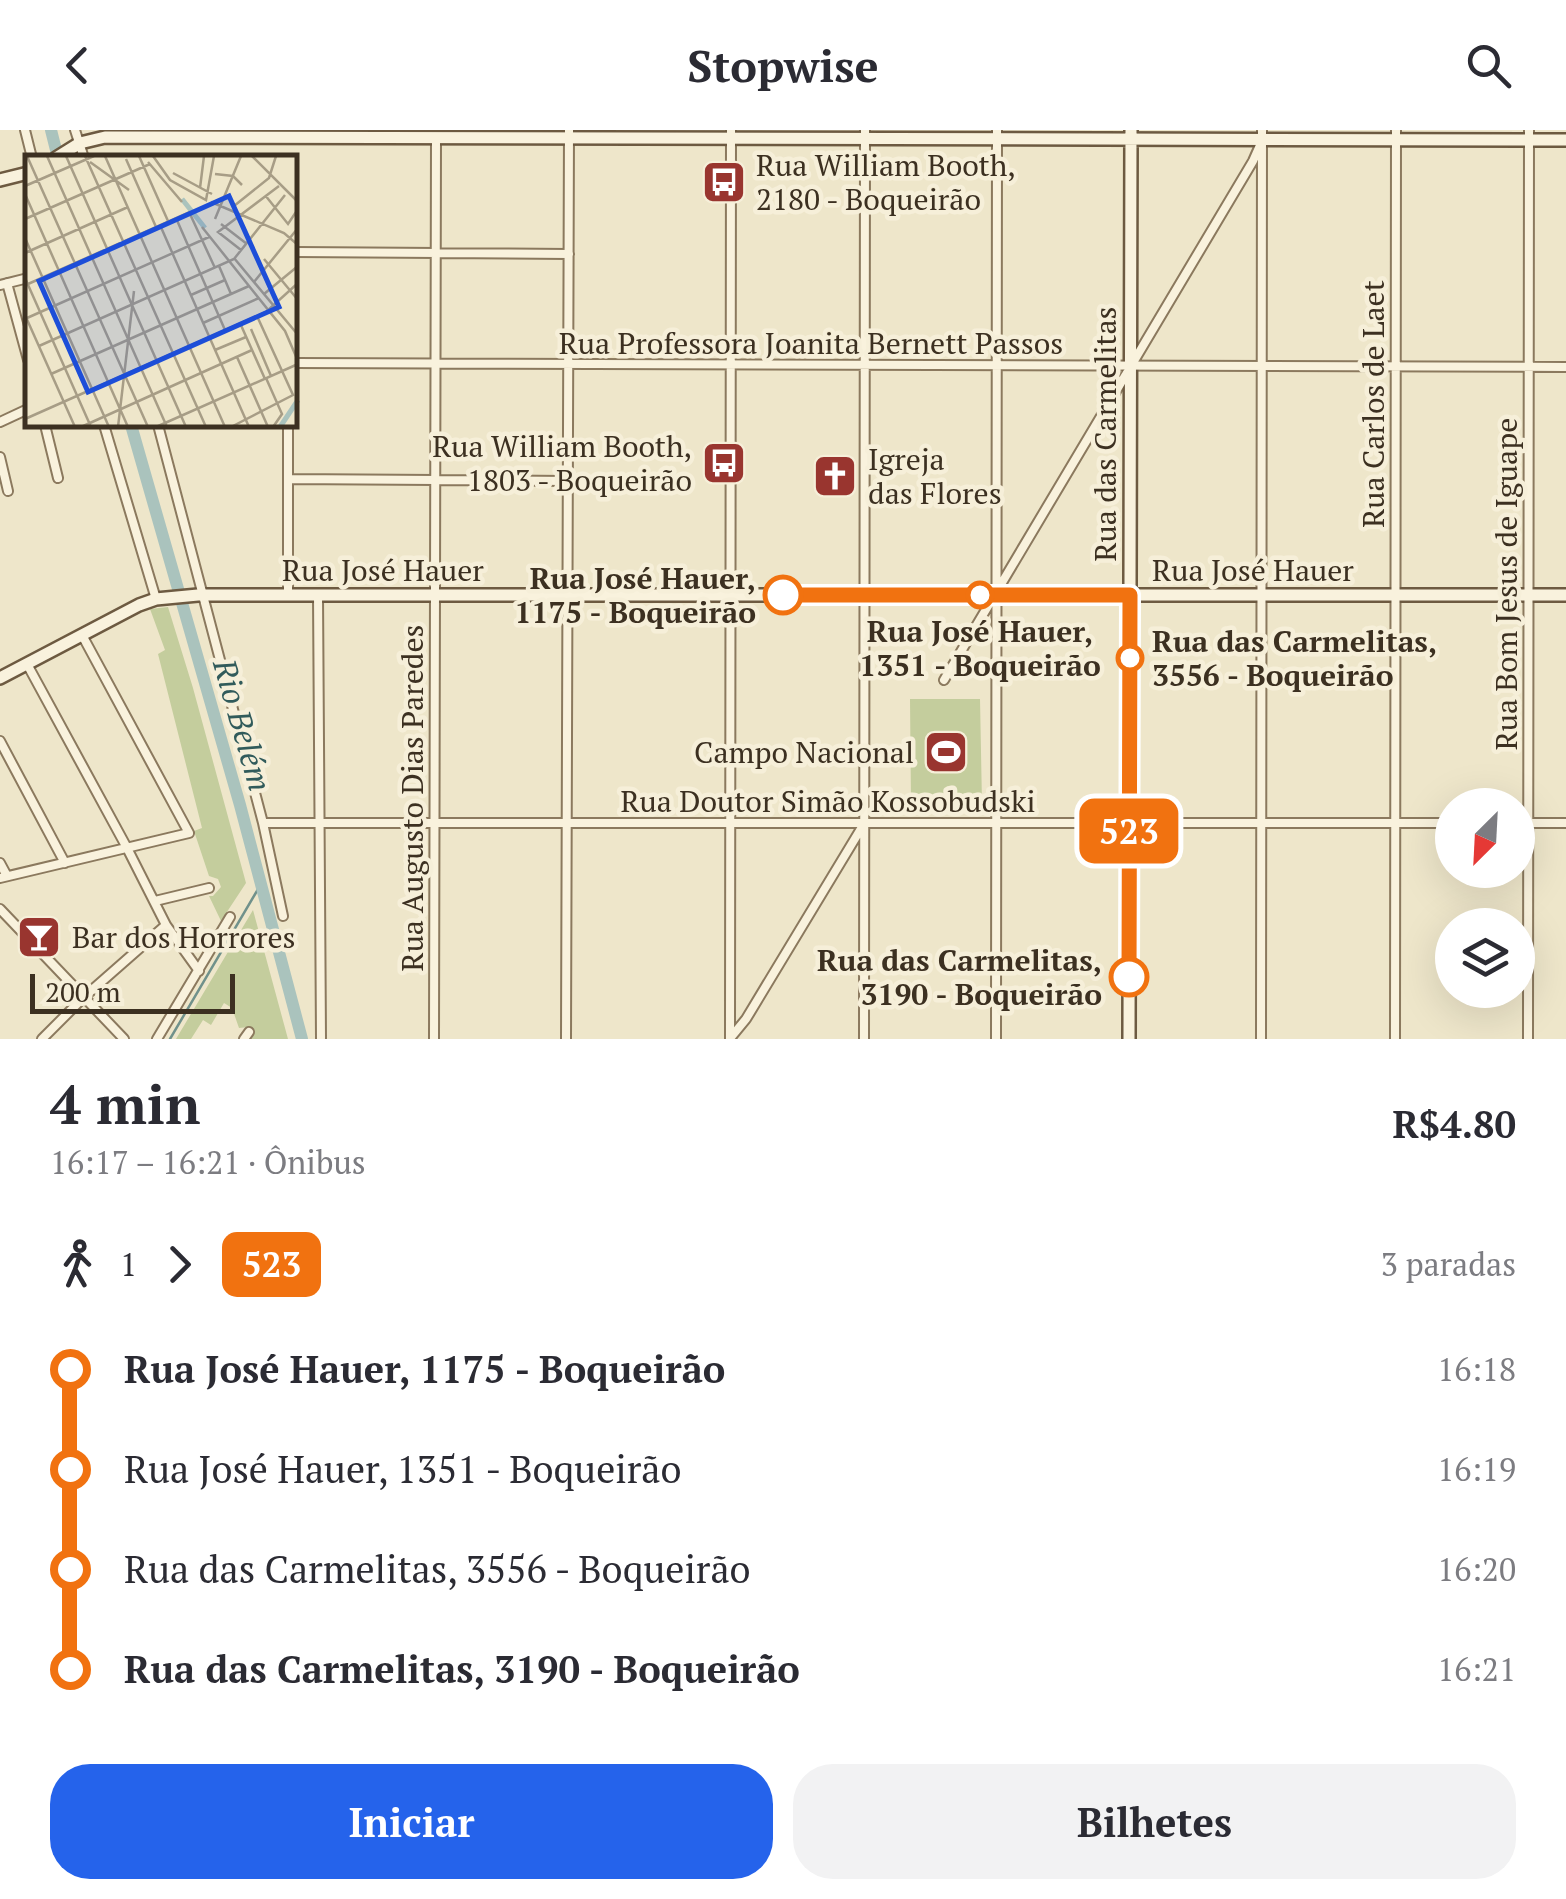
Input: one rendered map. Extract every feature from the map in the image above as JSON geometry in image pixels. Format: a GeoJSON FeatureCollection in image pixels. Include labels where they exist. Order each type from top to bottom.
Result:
{"type":"FeatureCollection","features":[{"type":"Feature","properties":{"kind":"main road"},"geometry":{"type":"LineString","coordinates":[[61,155],[105,137],[173,134],[1264,133],[1529,135],[1566,140]]}},
{"type":"Feature","properties":{"kind":"main road","name":"Rua das Carmelitas"},"geometry":{"type":"LineString","coordinates":[[1129,1039],[1131,134]]}},
{"type":"Feature","properties":{"kind":"main road"},"geometry":{"type":"LineString","coordinates":[[0,180],[25,173]]}},
{"type":"Feature","properties":{"kind":"main road","name":"Rua José Hauer"},"geometry":{"type":"LineString","coordinates":[[0,678],[159,599],[201,595],[1566,595]]}},
{"type":"Feature","properties":{"kind":"street"},"geometry":{"type":"LineString","coordinates":[[25,130],[31,155]]}},
{"type":"Feature","properties":{"kind":"street"},"geometry":{"type":"LineString","coordinates":[[75,130],[83,155]]}},
{"type":"Feature","properties":{"kind":"street"},"geometry":{"type":"LineString","coordinates":[[944,680],[1253,161],[1264,133]]}},
{"type":"Feature","properties":{"kind":"street"},"geometry":{"type":"LineString","coordinates":[[1261,1039],[1264,133]]}},
{"type":"Feature","properties":{"kind":"street"},"geometry":{"type":"LineString","coordinates":[[566,1038],[569,134]]}},
{"type":"Feature","properties":{"kind":"street"},"geometry":{"type":"LineString","coordinates":[[730,1038],[731,134]]}},
{"type":"Feature","properties":{"kind":"street"},"geometry":{"type":"LineString","coordinates":[[864,1039],[865,134]]}},
{"type":"Feature","properties":{"kind":"street"},"geometry":{"type":"LineString","coordinates":[[996,1039],[997,134]]}},
{"type":"Feature","properties":{"kind":"street","name":"Rua Augusto Dias Paredes"},"geometry":{"type":"LineString","coordinates":[[434,1038],[436,254],[442,135]]}},
{"type":"Feature","properties":{"kind":"street","name":"Rua Carlos de Laet"},"geometry":{"type":"LineString","coordinates":[[1395,1039],[1396,135]]}},
{"type":"Feature","properties":{"kind":"street","name":"Rua Bom Jesus de Iguape"},"geometry":{"type":"LineString","coordinates":[[1528,788],[1529,135]]}},
{"type":"Feature","properties":{"kind":"street"},"geometry":{"type":"LineString","coordinates":[[298,252],[569,254]]}},
{"type":"Feature","properties":{"kind":"street"},"geometry":{"type":"LineString","coordinates":[[4,284],[25,350]]}},
{"type":"Feature","properties":{"kind":"street","name":"Rua Professora Joanita Bernett Passos"},"geometry":{"type":"LineString","coordinates":[[298,364],[1566,368]]}},
{"type":"Feature","properties":{"kind":"street"},"geometry":{"type":"LineString","coordinates":[[0,422],[25,410]]}},
{"type":"Feature","properties":{"kind":"street"},"geometry":{"type":"LineString","coordinates":[[45,428],[58,478]]}},
{"type":"Feature","properties":{"kind":"street"},"geometry":{"type":"LineString","coordinates":[[105,428],[159,599]]}},
{"type":"Feature","properties":{"kind":"street"},"geometry":{"type":"LineString","coordinates":[[159,428],[264,824],[282,916]]}},
{"type":"Feature","properties":{"kind":"street"},"geometry":{"type":"LineString","coordinates":[[288,428],[288,595]]}},
{"type":"Feature","properties":{"kind":"street"},"geometry":{"type":"LineString","coordinates":[[0,457],[8,490]]}},
{"type":"Feature","properties":{"kind":"street"},"geometry":{"type":"LineString","coordinates":[[288,478],[568,481]]}},
{"type":"Feature","properties":{"kind":"street"},"geometry":{"type":"LineString","coordinates":[[318,595],[321,1038]]}},
{"type":"Feature","properties":{"kind":"street"},"geometry":{"type":"LineString","coordinates":[[0,862],[4,877],[189,833],[82,635]]}},
{"type":"Feature","properties":{"kind":"street"},"geometry":{"type":"LineString","coordinates":[[27,664],[166,926],[200,972]]}},
{"type":"Feature","properties":{"kind":"street"},"geometry":{"type":"LineString","coordinates":[[0,741],[65,863]]}},
{"type":"Feature","properties":{"kind":"street"},"geometry":{"type":"LineString","coordinates":[[730,1038],[746,1019],[864,823]]}},
{"type":"Feature","properties":{"kind":"street","name":"Rua Doutor Simão Kossobudski"},"geometry":{"type":"LineString","coordinates":[[264,824],[1435,823]]}},
{"type":"Feature","properties":{"kind":"street"},"geometry":{"type":"LineString","coordinates":[[1535,823],[1566,823]]}},
{"type":"Feature","properties":{"kind":"street"},"geometry":{"type":"LineString","coordinates":[[155,901],[209,888]]}},
{"type":"Feature","properties":{"kind":"street","name":"Rua Bom Jesus de Iguape"},"geometry":{"type":"LineString","coordinates":[[1528,888],[1528,1039]]}},
{"type":"Feature","properties":{"kind":"street"},"geometry":{"type":"LineString","coordinates":[[0,909],[124,1039]]}},
{"type":"Feature","properties":{"kind":"street"},"geometry":{"type":"LineString","coordinates":[[157,1039],[230,917]]}},
{"type":"Feature","properties":{"kind":"street"},"geometry":{"type":"LineString","coordinates":[[42,1039],[166,926]]}},
{"type":"Feature","properties":{"kind":"green space"},"geometry":{"type":"Polygon","coordinates":[[[168,607],[246,883],[221,921],[209,896],[221,887],[218,879],[209,876],[194,831],[202,828],[158,654],[165,650],[150,609],[168,607]]]}},
{"type":"Feature","properties":{"kind":"green space","name":"Campo Nacional"},"geometry":{"type":"Polygon","coordinates":[[[910,699],[980,699],[982,804],[911,805],[910,699]]]}},
{"type":"Feature","properties":{"kind":"green space"},"geometry":{"type":"Polygon","coordinates":[[[253,910],[288,1039],[251,1039],[249,1027],[239,1028],[232,1008],[224,1003],[211,1025],[203,1020],[191,1039],[176,1039],[253,910]]]}},
{"type":"Feature","properties":{"kind":"waterway","name":"Rio Belém"},"geometry":{"type":"LineString","coordinates":[[51,130],[57,155]]}},
{"type":"Feature","properties":{"kind":"waterway","name":"Rio Belém"},"geometry":{"type":"LineString","coordinates":[[132,428],[240,805],[302,1039]]}},
{"type":"Feature","properties":{"kind":"waterway"},"geometry":{"type":"LineString","coordinates":[[170,1039],[261,884]]}},
{"type":"Feature","properties":{"kind":"bus line","name":"523"},"geometry":{"type":"LineString","coordinates":[[783,595],[1130,595],[1129,977]]}},
{"type":"Feature","properties":{"kind":"place","name":"Rua William Booth, 2180 - Boqueirão"},"geometry":{"type":"Point","coordinates":[724,182]}},
{"type":"Feature","properties":{"kind":"place","name":"Rua William Booth, 1803 - Boqueirão"},"geometry":{"type":"Point","coordinates":[724,463]}},
{"type":"Feature","properties":{"kind":"place","name":"Igreja das Flores"},"geometry":{"type":"Point","coordinates":[835,476]}},
{"type":"Feature","properties":{"kind":"place","name":"Rua José Hauer, 1175 - Boqueirão"},"geometry":{"type":"Point","coordinates":[783,595]}},
{"type":"Feature","properties":{"kind":"place","name":"Rua José Hauer, 1351 - Boqueirão"},"geometry":{"type":"Point","coordinates":[980,595]}},
{"type":"Feature","properties":{"kind":"place","name":"Rua das Carmelitas, 3556 - Boqueirão"},"geometry":{"type":"Point","coordinates":[1130,658]}},
{"type":"Feature","properties":{"kind":"place","name":"Campo Nacional"},"geometry":{"type":"Point","coordinates":[946,752]}},
{"type":"Feature","properties":{"kind":"place","name":"Bar dos Horrores"},"geometry":{"type":"Point","coordinates":[39,937]}},
{"type":"Feature","properties":{"kind":"place","name":"Rua das Carmelitas, 3190 - Boqueirão"},"geometry":{"type":"Point","coordinates":[1129,977]}}]}
